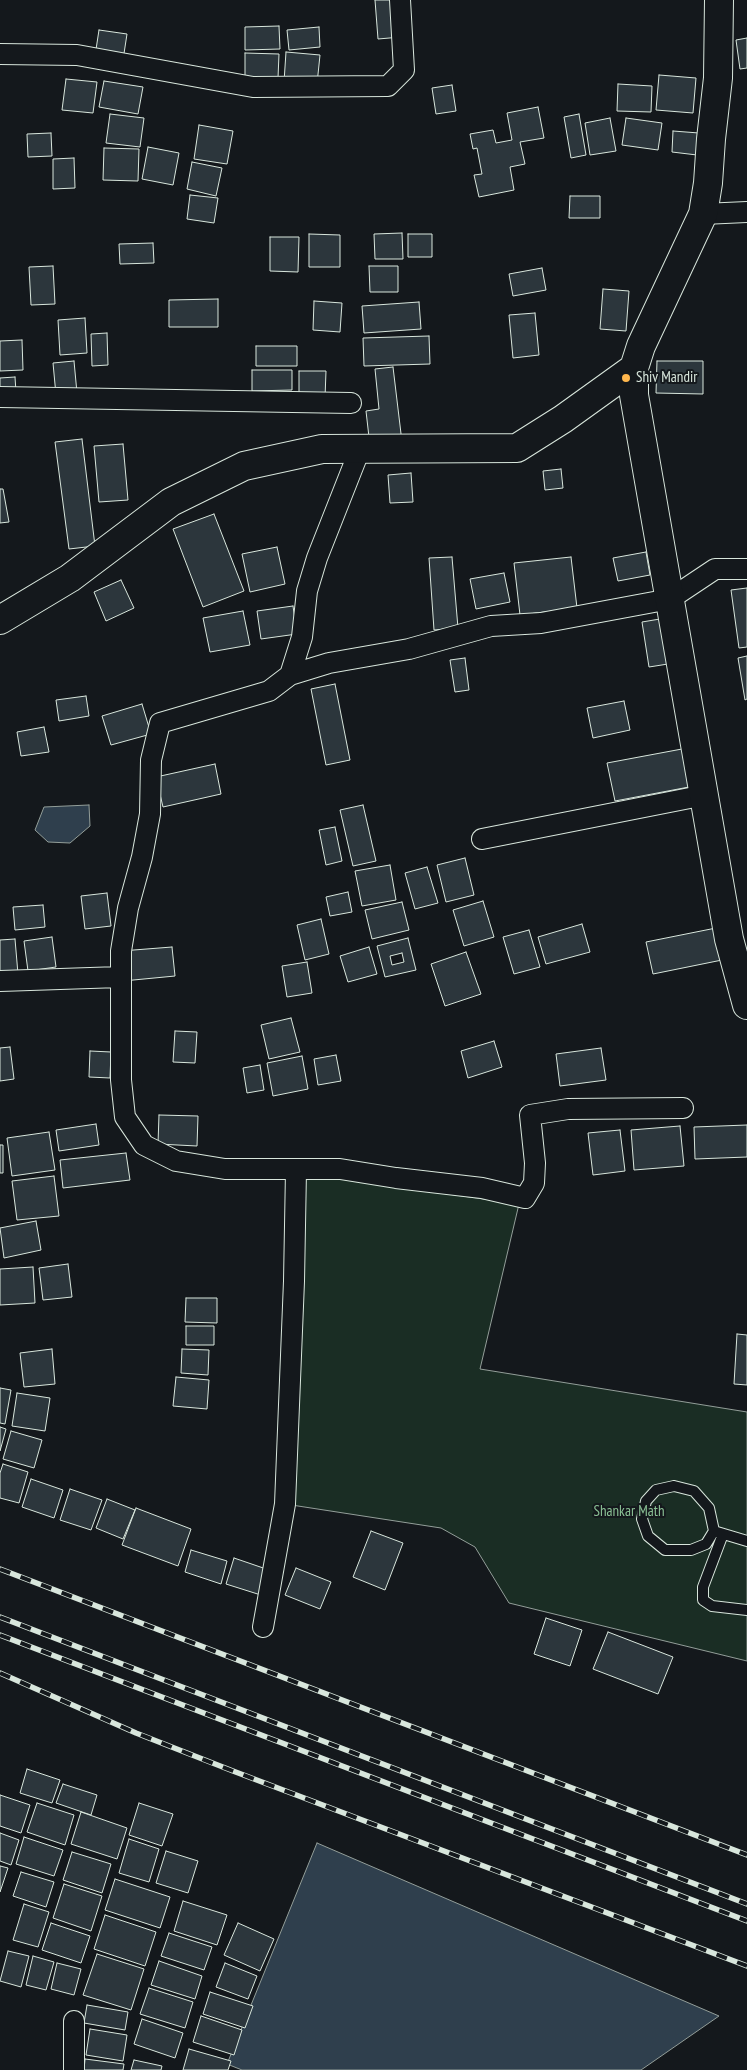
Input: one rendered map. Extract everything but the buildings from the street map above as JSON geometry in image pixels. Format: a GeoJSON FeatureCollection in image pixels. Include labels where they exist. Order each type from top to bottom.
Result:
{"type":"FeatureCollection","features":[{"type":"Feature","properties":{"kind":"main road"},"geometry":{"type":"LineString","coordinates":[[719,0],[718,78],[708,183],[703,214],[641,346],[634,368],[634,396],[729,939],[747,1004]]}},
{"type":"Feature","properties":{"kind":"main road"},"geometry":{"type":"LineString","coordinates":[[0,620],[70,578],[171,502],[244,466],[322,449],[517,448],[564,419],[634,368]]}},
{"type":"Feature","properties":{"kind":"street"},"geometry":{"type":"LineString","coordinates":[[0,54],[77,54],[253,86],[388,86],[404,70],[400,0]]}},
{"type":"Feature","properties":{"kind":"street"},"geometry":{"type":"LineString","coordinates":[[703,214],[747,212]]}},
{"type":"Feature","properties":{"kind":"street"},"geometry":{"type":"LineString","coordinates":[[0,397],[351,403]]}},
{"type":"Feature","properties":{"kind":"street"},"geometry":{"type":"LineString","coordinates":[[290,675],[302,637],[307,591],[317,558],[360,449]]}},
{"type":"Feature","properties":{"kind":"street"},"geometry":{"type":"LineString","coordinates":[[683,1108],[568,1109],[530,1115],[536,1162],[534,1183],[524,1198],[482,1188],[340,1169],[215,1168],[176,1161],[144,1145],[125,1117],[121,1080],[121,951],[128,908],[142,857],[150,814],[151,760],[160,723],[269,692],[290,675],[329,662],[409,649],[491,626],[541,623],[670,600],[714,569],[747,569]]}},
{"type":"Feature","properties":{"kind":"street"},"geometry":{"type":"LineString","coordinates":[[482,839],[705,796]]}},
{"type":"Feature","properties":{"kind":"street"},"geometry":{"type":"LineString","coordinates":[[0,981],[120,977]]}},
{"type":"Feature","properties":{"kind":"street"},"geometry":{"type":"LineString","coordinates":[[263,1628],[285,1504],[294,1281],[296,1170]]}},
{"type":"Feature","properties":{"kind":"street"},"geometry":{"type":"LineString","coordinates":[[74,2022],[74,2070]]}},
{"type":"Feature","properties":{"kind":"lane"},"geometry":{"type":"LineString","coordinates":[[718,1533],[706,1544],[691,1550],[665,1550],[648,1536],[642,1519],[646,1501],[656,1490],[674,1486],[694,1491],[709,1508],[718,1533],[703,1587],[703,1600],[712,1606],[747,1610]]}},
{"type":"Feature","properties":{"kind":"lane"},"geometry":{"type":"LineString","coordinates":[[718,1533],[747,1541]]}},
{"type":"Feature","properties":{"kind":"green space","name":"Shankar Math"},"geometry":{"type":"Polygon","coordinates":[[[299,1173],[519,1204],[480,1369],[747,1412],[747,1661],[509,1603],[475,1547],[441,1528],[285,1504],[299,1173]]]}},
{"type":"Feature","properties":{"kind":"water"},"geometry":{"type":"Polygon","coordinates":[[[89,805],[90,826],[70,843],[48,842],[35,830],[44,807],[89,805]]]}},
{"type":"Feature","properties":{"kind":"water"},"geometry":{"type":"Polygon","coordinates":[[[317,1843],[719,2016],[641,2070],[242,2070],[227,2064],[317,1843]]]}},
{"type":"Feature","properties":{"kind":"railway"},"geometry":{"type":"LineString","coordinates":[[0,1569],[747,1855]]}},
{"type":"Feature","properties":{"kind":"railway"},"geometry":{"type":"LineString","coordinates":[[0,1617],[747,1904]]}},
{"type":"Feature","properties":{"kind":"railway"},"geometry":{"type":"LineString","coordinates":[[0,1635],[747,1921]]}},
{"type":"Feature","properties":{"kind":"railway"},"geometry":{"type":"LineString","coordinates":[[0,1673],[136,1733],[747,1966]]}},
{"type":"Feature","properties":{"kind":"place","name":"Shiv Mandir"},"geometry":{"type":"Point","coordinates":[626,378]}}]}
